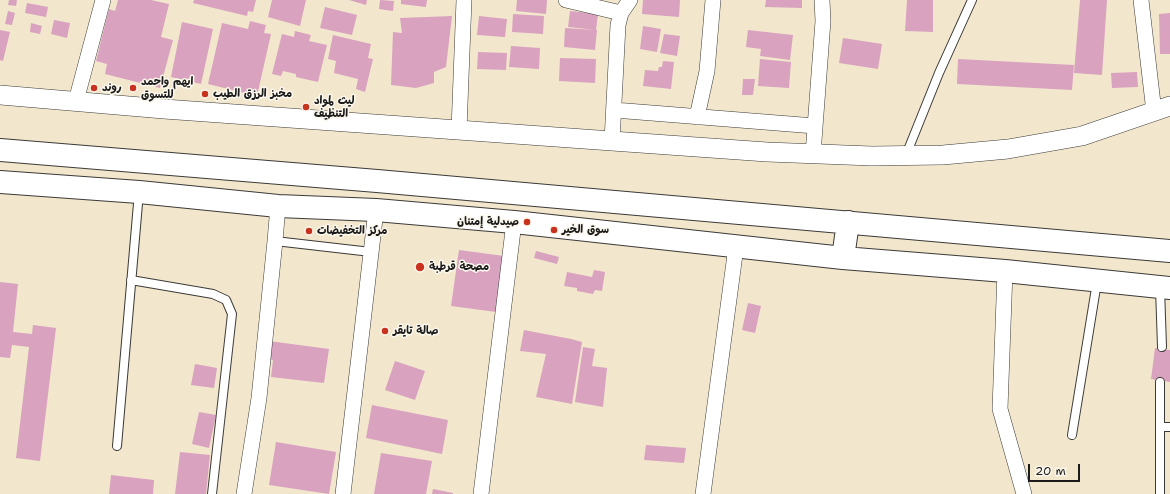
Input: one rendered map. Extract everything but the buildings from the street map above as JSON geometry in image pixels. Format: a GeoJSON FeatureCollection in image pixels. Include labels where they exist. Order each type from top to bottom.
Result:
{"type":"FeatureCollection","features":[{"type":"Feature","properties":{"kind":"main road"},"geometry":{"type":"LineString","coordinates":[[0,150],[369,180],[1170,251]]}},
{"type":"Feature","properties":{"kind":"main road"},"geometry":{"type":"LineString","coordinates":[[0,182],[139,192],[278,206],[376,210],[514,222],[843,258],[1005,271],[1165,287]]}},
{"type":"Feature","properties":{"kind":"main road"},"geometry":{"type":"LineString","coordinates":[[843,258],[848,222]]}},
{"type":"Feature","properties":{"kind":"street"},"geometry":{"type":"LineString","coordinates":[[76,101],[103,0]]}},
{"type":"Feature","properties":{"kind":"street"},"geometry":{"type":"LineString","coordinates":[[458,130],[464,0]]}},
{"type":"Feature","properties":{"kind":"street"},"geometry":{"type":"LineString","coordinates":[[566,0],[620,13]]}},
{"type":"Feature","properties":{"kind":"street"},"geometry":{"type":"LineString","coordinates":[[612,141],[618,25],[620,13],[630,0]]}},
{"type":"Feature","properties":{"kind":"street"},"geometry":{"type":"LineString","coordinates":[[697,117],[707,71],[713,0]]}},
{"type":"Feature","properties":{"kind":"street"},"geometry":{"type":"LineString","coordinates":[[813,154],[823,0]]}},
{"type":"Feature","properties":{"kind":"street"},"geometry":{"type":"LineString","coordinates":[[0,95],[164,109],[767,152],[872,156],[943,155],[1008,149],[1082,136],[1162,109],[1141,0]]}},
{"type":"Feature","properties":{"kind":"street"},"geometry":{"type":"LineString","coordinates":[[614,110],[815,126]]}},
{"type":"Feature","properties":{"kind":"street"},"geometry":{"type":"LineString","coordinates":[[244,494],[259,398],[278,206]]}},
{"type":"Feature","properties":{"kind":"street"},"geometry":{"type":"LineString","coordinates":[[343,494],[376,210]]}},
{"type":"Feature","properties":{"kind":"street"},"geometry":{"type":"LineString","coordinates":[[481,494],[514,222]]}},
{"type":"Feature","properties":{"kind":"street"},"geometry":{"type":"LineString","coordinates":[[703,494],[736,247]]}},
{"type":"Feature","properties":{"kind":"street"},"geometry":{"type":"LineString","coordinates":[[1005,271],[1000,409],[1024,494]]}},
{"type":"Feature","properties":{"kind":"lane"},"geometry":{"type":"LineString","coordinates":[[906,156],[939,73],[972,0]]}},
{"type":"Feature","properties":{"kind":"lane"},"geometry":{"type":"LineString","coordinates":[[117,446],[139,192]]}},
{"type":"Feature","properties":{"kind":"lane"},"geometry":{"type":"LineString","coordinates":[[275,241],[371,252]]}},
{"type":"Feature","properties":{"kind":"lane"},"geometry":{"type":"LineString","coordinates":[[131,280],[213,294],[226,300],[232,314],[212,494]]}},
{"type":"Feature","properties":{"kind":"lane"},"geometry":{"type":"LineString","coordinates":[[1072,436],[1098,280]]}},
{"type":"Feature","properties":{"kind":"lane"},"geometry":{"type":"LineString","coordinates":[[1162,347],[1165,287]]}},
{"type":"Feature","properties":{"kind":"lane"},"geometry":{"type":"LineString","coordinates":[[1160,382],[1160,494]]}},
{"type":"Feature","properties":{"kind":"lane"},"geometry":{"type":"LineString","coordinates":[[1160,427],[1170,427]]}},
{"type":"Feature","properties":{"kind":"place","name":"روند"},"geometry":{"type":"Point","coordinates":[94,88]}},
{"type":"Feature","properties":{"kind":"place","name":"ايهم واحمد للتسوق"},"geometry":{"type":"Point","coordinates":[133,88]}},
{"type":"Feature","properties":{"kind":"place","name":"مخبز الرزق الطيب"},"geometry":{"type":"Point","coordinates":[205,94]}},
{"type":"Feature","properties":{"kind":"place","name":"ليث لمواد التنظيف"},"geometry":{"type":"Point","coordinates":[306,107]}},
{"type":"Feature","properties":{"kind":"place","name":"صيدلية إمتنان"},"geometry":{"type":"Point","coordinates":[527,222]}},
{"type":"Feature","properties":{"kind":"place","name":"سوق الخير"},"geometry":{"type":"Point","coordinates":[554,230]}},
{"type":"Feature","properties":{"kind":"place","name":"مركز التخفيضات"},"geometry":{"type":"Point","coordinates":[309,231]}},
{"type":"Feature","properties":{"kind":"place","name":"مصحة قرطبة"},"geometry":{"type":"Point","coordinates":[420,267]}},
{"type":"Feature","properties":{"kind":"place","name":"صالة تايقر"},"geometry":{"type":"Point","coordinates":[385,331]}}]}
